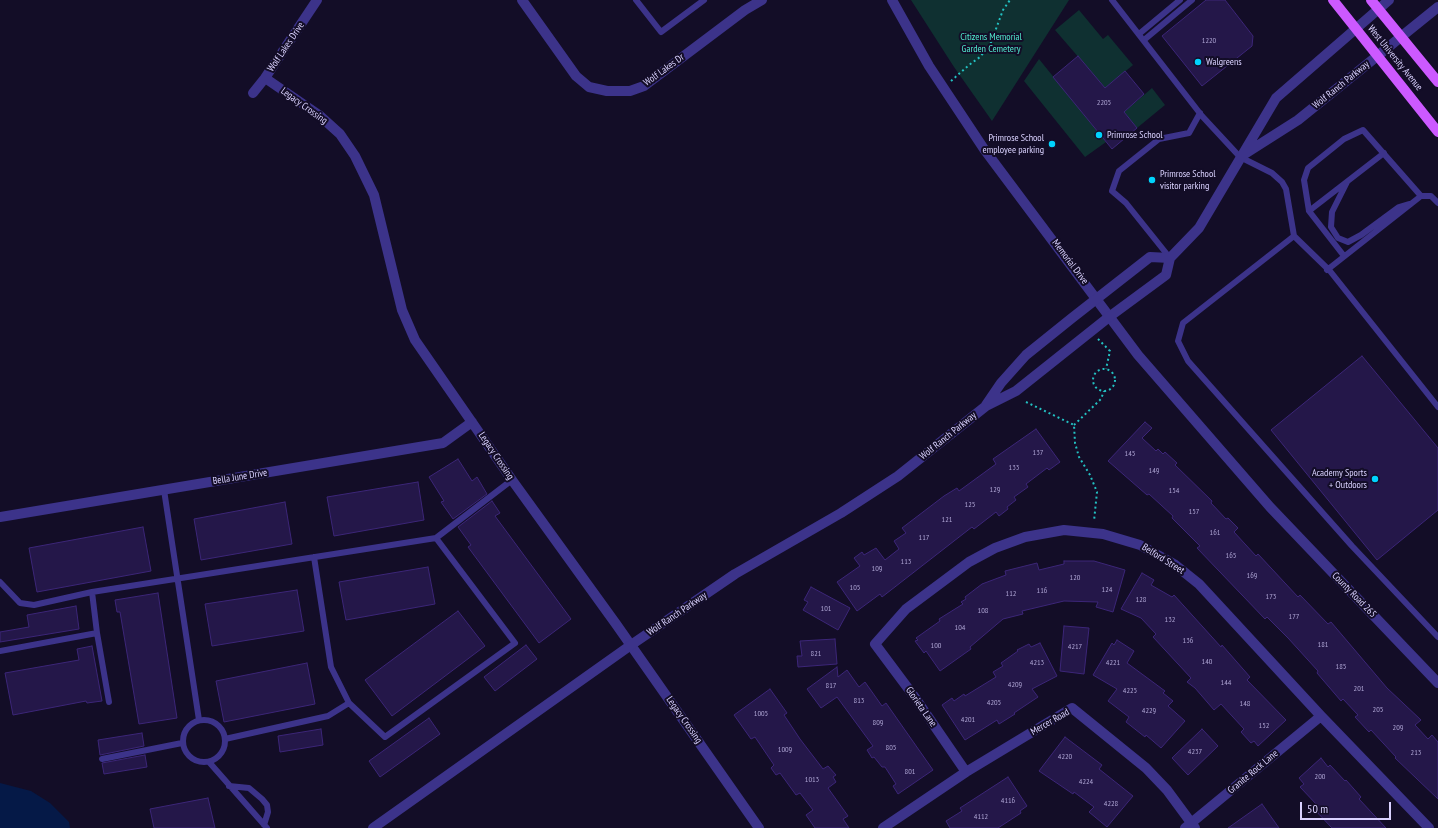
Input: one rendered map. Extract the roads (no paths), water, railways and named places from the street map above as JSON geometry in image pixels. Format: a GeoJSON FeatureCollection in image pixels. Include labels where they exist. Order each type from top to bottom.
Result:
{"type":"FeatureCollection","features":[{"type":"Feature","properties":{"kind":"main road","name":"West University Avenue"},"geometry":{"type":"LineString","coordinates":[[1333,0],[1438,132]]}},
{"type":"Feature","properties":{"kind":"main road","name":"West University Avenue"},"geometry":{"type":"LineString","coordinates":[[1371,0],[1438,82]]}},
{"type":"Feature","properties":{"kind":"street","name":"Wolf Lakes Drive"},"geometry":{"type":"LineString","coordinates":[[253,93],[265,78],[317,0]]}},
{"type":"Feature","properties":{"kind":"street","name":"Wolf Lakes Dr"},"geometry":{"type":"LineString","coordinates":[[522,0],[576,76],[589,87],[608,91],[630,91],[644,86],[745,10],[762,0]]}},
{"type":"Feature","properties":{"kind":"street","name":"Memorial Drive"},"geometry":{"type":"LineString","coordinates":[[892,0],[903,23],[984,149],[1109,317],[1138,355],[1270,507]]}},
{"type":"Feature","properties":{"kind":"street","name":"Wolf Ranch Parkway"},"geometry":{"type":"LineString","coordinates":[[373,828],[631,645],[735,574],[835,517],[898,476],[986,406],[1016,391],[1109,317],[1166,275],[1170,258],[1199,228],[1276,98],[1389,0]]}},
{"type":"Feature","properties":{"kind":"street","name":"Wolf Ranch Parkway"},"geometry":{"type":"LineString","coordinates":[[1240,158],[1298,120],[1438,7]]}},
{"type":"Feature","properties":{"kind":"street","name":"Legacy Crossing"},"geometry":{"type":"LineString","coordinates":[[265,78],[319,115],[340,134],[356,156],[374,195],[402,310],[415,340],[512,480],[760,828]]}},
{"type":"Feature","properties":{"kind":"street","name":"Wolf Ranch Parkway"},"geometry":{"type":"LineString","coordinates":[[986,406],[1001,383],[1026,355],[1150,257],[1170,258]]}},
{"type":"Feature","properties":{"kind":"street","name":"Bella June Drive"},"geometry":{"type":"LineString","coordinates":[[0,517],[443,444],[472,422]]}},
{"type":"Feature","properties":{"kind":"street","name":"County Road 265"},"geometry":{"type":"LineString","coordinates":[[1270,507],[1438,683]]}},
{"type":"Feature","properties":{"kind":"street","name":"Belford Street"},"geometry":{"type":"LineString","coordinates":[[875,644],[906,609],[969,562],[995,548],[1026,537],[1064,530],[1103,534],[1140,545],[1174,564],[1199,584],[1321,716],[1429,828]]}},
{"type":"Feature","properties":{"kind":"street","name":"Glorieta Lane"},"geometry":{"type":"LineString","coordinates":[[875,644],[916,699],[966,772]]}},
{"type":"Feature","properties":{"kind":"street","name":"Mercer Road"},"geometry":{"type":"LineString","coordinates":[[883,828],[966,772],[1072,708],[1146,768],[1166,790],[1191,826]]}},
{"type":"Feature","properties":{"kind":"street","name":"Granite Rock Lane"},"geometry":{"type":"LineString","coordinates":[[1191,826],[1321,716]]}},
{"type":"Feature","properties":{"kind":"lane"},"geometry":{"type":"LineString","coordinates":[[636,0],[661,32],[704,0]]}},
{"type":"Feature","properties":{"kind":"lane"},"geometry":{"type":"LineString","coordinates":[[1112,0],[1200,113],[1240,158],[1272,173],[1282,182],[1286,189],[1294,236],[1327,270],[1438,407]]}},
{"type":"Feature","properties":{"kind":"lane"},"geometry":{"type":"LineString","coordinates":[[1139,34],[1180,0]]}},
{"type":"Feature","properties":{"kind":"lane"},"geometry":{"type":"LineString","coordinates":[[1144,40],[1192,0]]}},
{"type":"Feature","properties":{"kind":"lane"},"geometry":{"type":"LineString","coordinates":[[1170,258],[1126,203],[1112,191],[1119,171],[1159,139],[1189,133],[1200,113]]}},
{"type":"Feature","properties":{"kind":"lane"},"geometry":{"type":"LineString","coordinates":[[1344,256],[1309,211],[1304,180],[1308,168],[1344,139],[1363,130],[1421,196]]}},
{"type":"Feature","properties":{"kind":"lane"},"geometry":{"type":"LineString","coordinates":[[1309,211],[1384,154]]}},
{"type":"Feature","properties":{"kind":"lane"},"geometry":{"type":"LineString","coordinates":[[1348,182],[1332,212],[1331,227],[1338,238],[1348,242],[1361,235],[1399,207],[1409,204]]}},
{"type":"Feature","properties":{"kind":"lane"},"geometry":{"type":"LineString","coordinates":[[1327,270],[1421,196],[1431,196],[1438,203]]}},
{"type":"Feature","properties":{"kind":"lane"},"geometry":{"type":"LineString","coordinates":[[1294,236],[1183,323],[1178,341],[1188,360],[1352,546],[1438,637]]}},
{"type":"Feature","properties":{"kind":"lane"},"geometry":{"type":"LineString","coordinates":[[0,582],[20,603],[34,604],[92,592],[436,538],[512,480]]}},
{"type":"Feature","properties":{"kind":"lane"},"geometry":{"type":"LineString","coordinates":[[164,490],[199,720]]}},
{"type":"Feature","properties":{"kind":"lane"},"geometry":{"type":"LineString","coordinates":[[314,557],[331,667],[349,703],[385,737],[515,643],[436,538]]}},
{"type":"Feature","properties":{"kind":"lane"},"geometry":{"type":"LineString","coordinates":[[92,592],[97,633],[109,702]]}},
{"type":"Feature","properties":{"kind":"lane"},"geometry":{"type":"LineString","coordinates":[[0,651],[97,633]]}},
{"type":"Feature","properties":{"kind":"lane"},"geometry":{"type":"LineString","coordinates":[[225,739],[328,716],[349,703]]}},
{"type":"Feature","properties":{"kind":"lane"},"geometry":{"type":"LineString","coordinates":[[199,720],[210,720],[216,724],[221,728],[225,739],[224,748],[221,754],[209,762],[194,760],[188,756],[182,743],[186,729],[190,724],[199,720]]}},
{"type":"Feature","properties":{"kind":"lane"},"geometry":{"type":"LineString","coordinates":[[102,759],[182,743]]}},
{"type":"Feature","properties":{"kind":"lane"},"geometry":{"type":"LineString","coordinates":[[209,762],[266,826]]}},
{"type":"Feature","properties":{"kind":"lane"},"geometry":{"type":"LineString","coordinates":[[229,786],[249,788],[262,799],[267,805],[268,812],[266,826]]}},
{"type":"Feature","properties":{"kind":"water"},"geometry":{"type":"Polygon","coordinates":[[[0,783],[31,791],[50,803],[69,822],[70,828],[0,828],[0,783]]]}},
{"type":"Feature","properties":{"kind":"place","name":"Walgreens"},"geometry":{"type":"Point","coordinates":[1198,62]}},
{"type":"Feature","properties":{"kind":"place","name":"Primrose School"},"geometry":{"type":"Point","coordinates":[1099,135]}},
{"type":"Feature","properties":{"kind":"place","name":"Primrose School employee parking"},"geometry":{"type":"Point","coordinates":[1052,144]}},
{"type":"Feature","properties":{"kind":"place","name":"Primrose School visitor parking"},"geometry":{"type":"Point","coordinates":[1152,180]}},
{"type":"Feature","properties":{"kind":"place","name":"Academy Sports + Outdoors"},"geometry":{"type":"Point","coordinates":[1375,479]}},
{"type":"Feature","properties":{"kind":"park label","name":"Citizens Memorial Garden Cemetery"},"geometry":{"type":"Point","coordinates":[991,42]}}]}
